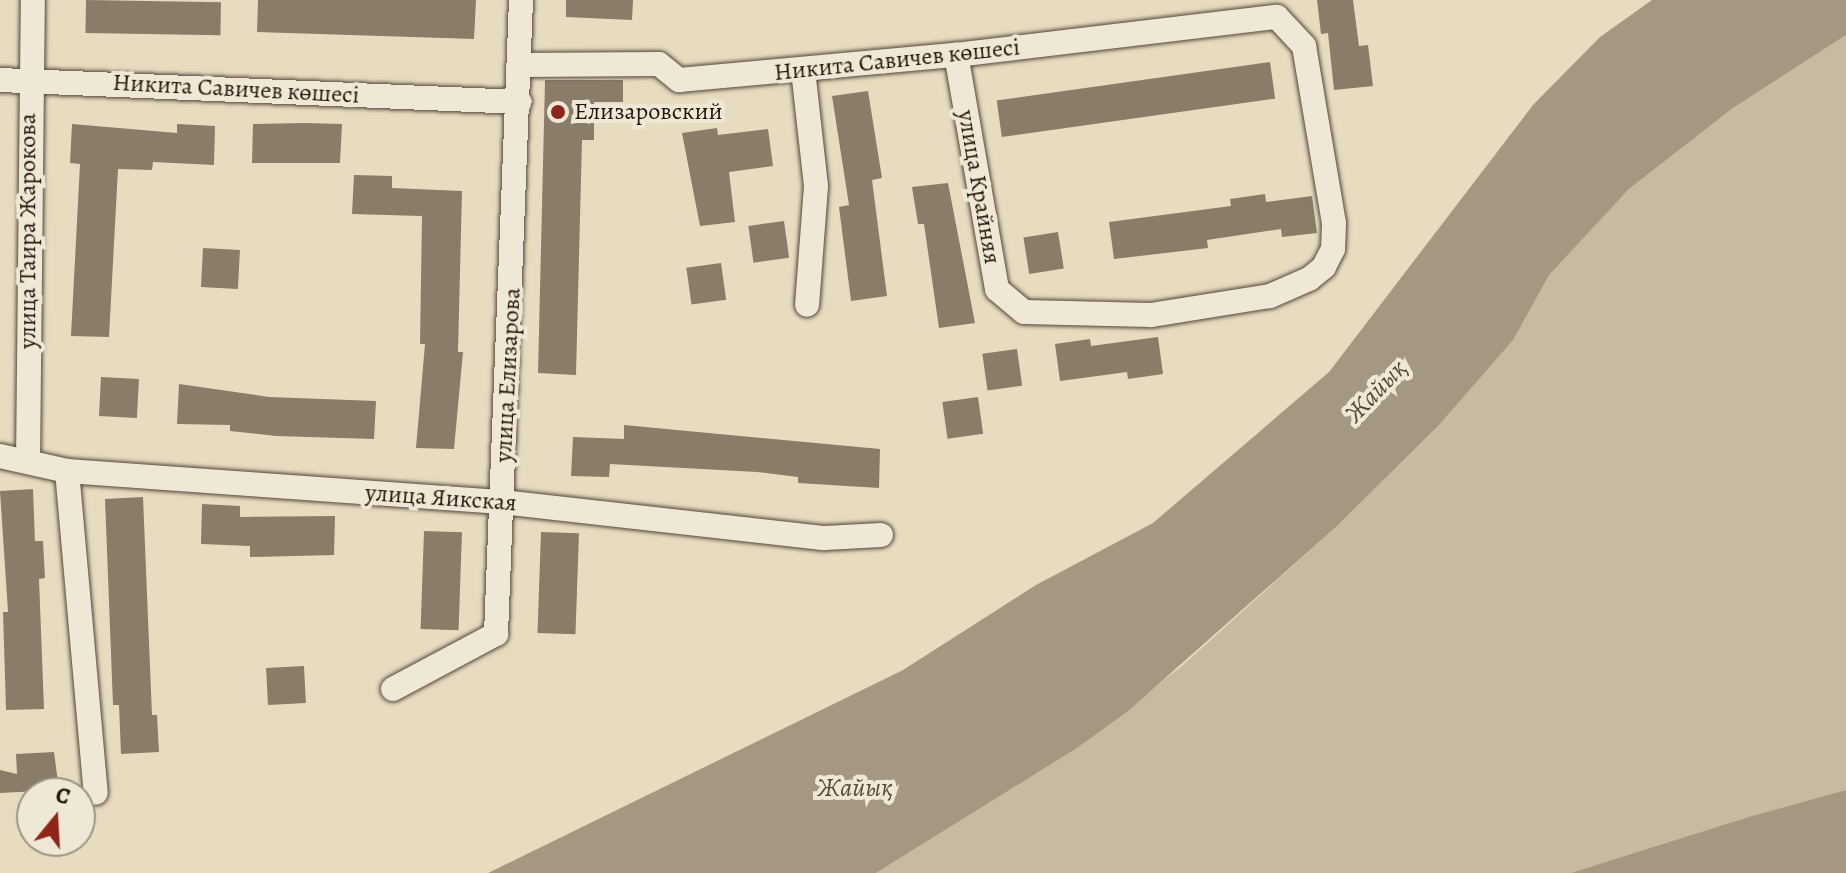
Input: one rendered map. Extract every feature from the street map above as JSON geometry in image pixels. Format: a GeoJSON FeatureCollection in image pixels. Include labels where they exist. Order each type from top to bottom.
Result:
{"type":"FeatureCollection","features":[{"type":"Feature","properties":{"kind":"street","name":"улица Таира Жарокова"},"geometry":{"type":"LineString","coordinates":[[28,462],[28,80],[33,0]]}},
{"type":"Feature","properties":{"kind":"street","name":"улица Елизарова"},"geometry":{"type":"LineString","coordinates":[[393,689],[496,634],[520,102],[521,0]]}},
{"type":"Feature","properties":{"kind":"street","name":"Никита Савичев көшесі"},"geometry":{"type":"LineString","coordinates":[[521,65],[659,64],[679,80],[956,55],[1277,17],[1304,46],[1334,223],[1333,249]]}},
{"type":"Feature","properties":{"kind":"street","name":"улица Крайняя"},"geometry":{"type":"LineString","coordinates":[[956,55],[997,289],[1024,312],[1151,315],[1270,296],[1309,279],[1333,249]]}},
{"type":"Feature","properties":{"kind":"street"},"geometry":{"type":"LineString","coordinates":[[803,70],[816,186],[807,305]]}},
{"type":"Feature","properties":{"kind":"street","name":"Никита Савичев көшесі"},"geometry":{"type":"LineString","coordinates":[[0,80],[520,102]]}},
{"type":"Feature","properties":{"kind":"street","name":"улица Яикская"},"geometry":{"type":"LineString","coordinates":[[0,456],[67,471],[502,502],[825,538],[881,535]]}},
{"type":"Feature","properties":{"kind":"street"},"geometry":{"type":"LineString","coordinates":[[67,471],[95,777]]}},
{"type":"Feature","properties":{"kind":"shaded area"},"geometry":{"type":"Polygon","coordinates":[[[1846,35],[1846,790],[1571,873],[876,873],[1077,748],[1183,665],[1336,527],[1439,425],[1512,340],[1548,275],[1629,189],[1733,108],[1846,35]]]}},
{"type":"Feature","properties":{"kind":"water","name":"Жайық"},"geometry":{"type":"Polygon","coordinates":[[[1652,0],[1846,0],[1846,35],[1733,108],[1629,189],[1549,275],[1513,340],[1439,425],[1336,527],[1128,711],[1077,748],[876,873],[488,873],[903,670],[1036,585],[1153,523],[1329,372],[1533,105],[1600,37],[1652,0]]]}},
{"type":"Feature","properties":{"kind":"water"},"geometry":{"type":"Polygon","coordinates":[[[1846,790],[1846,873],[1571,873],[1749,817],[1846,790]]]}},
{"type":"Feature","properties":{"kind":"building"},"geometry":{"type":"Polygon","coordinates":[[[86,0],[221,2],[220,35],[85,33],[86,0]]]}},
{"type":"Feature","properties":{"kind":"building"},"geometry":{"type":"Polygon","coordinates":[[[258,0],[476,0],[474,39],[257,32],[258,0]]]}},
{"type":"Feature","properties":{"kind":"building"},"geometry":{"type":"Polygon","coordinates":[[[566,0],[633,0],[632,20],[566,17],[566,0]]]}},
{"type":"Feature","properties":{"kind":"building"},"geometry":{"type":"Polygon","coordinates":[[[1317,0],[1353,0],[1359,46],[1368,45],[1373,86],[1334,90],[1328,33],[1321,34],[1317,0]]]}},
{"type":"Feature","properties":{"kind":"building"},"geometry":{"type":"Polygon","coordinates":[[[1270,62],[1275,99],[1002,137],[997,100],[1270,62]]]}},
{"type":"Feature","properties":{"kind":"building"},"geometry":{"type":"Polygon","coordinates":[[[545,80],[623,80],[623,102],[594,102],[594,140],[582,140],[576,375],[538,373],[545,80]]]}},
{"type":"Feature","properties":{"kind":"building"},"geometry":{"type":"Polygon","coordinates":[[[868,91],[882,178],[872,180],[887,296],[851,301],[839,207],[849,205],[832,96],[868,91]]]}},
{"type":"Feature","properties":{"kind":"building"},"geometry":{"type":"Polygon","coordinates":[[[72,124],[177,133],[177,124],[215,126],[214,165],[153,162],[152,170],[118,169],[109,337],[71,336],[80,164],[70,163],[72,124]]]}},
{"type":"Feature","properties":{"kind":"building"},"geometry":{"type":"Polygon","coordinates":[[[253,124],[342,124],[340,163],[252,163],[253,124]]]}},
{"type":"Feature","properties":{"kind":"building"},"geometry":{"type":"Polygon","coordinates":[[[717,128],[718,135],[768,129],[773,166],[729,172],[735,222],[700,226],[682,133],[717,128]]]}},
{"type":"Feature","properties":{"kind":"building"},"geometry":{"type":"Polygon","coordinates":[[[354,175],[392,176],[392,188],[462,191],[458,352],[463,352],[454,449],[416,448],[425,344],[420,344],[422,216],[352,214],[354,175]]]}},
{"type":"Feature","properties":{"kind":"building"},"geometry":{"type":"Polygon","coordinates":[[[948,183],[975,323],[939,328],[924,224],[918,224],[912,187],[948,183]]]}},
{"type":"Feature","properties":{"kind":"building"},"geometry":{"type":"Polygon","coordinates":[[[1265,194],[1266,202],[1312,196],[1317,233],[1282,237],[1281,229],[1207,240],[1208,248],[1114,259],[1109,222],[1231,206],[1230,199],[1265,194]]]}},
{"type":"Feature","properties":{"kind":"building"},"geometry":{"type":"Polygon","coordinates":[[[784,221],[789,258],[753,263],[748,226],[784,221]]]}},
{"type":"Feature","properties":{"kind":"building"},"geometry":{"type":"Polygon","coordinates":[[[1058,232],[1064,269],[1029,274],[1023,237],[1058,232]]]}},
{"type":"Feature","properties":{"kind":"building"},"geometry":{"type":"Polygon","coordinates":[[[203,248],[240,250],[238,289],[201,287],[203,248]]]}},
{"type":"Feature","properties":{"kind":"building"},"geometry":{"type":"Polygon","coordinates":[[[721,263],[726,300],[691,305],[686,268],[721,263]]]}},
{"type":"Feature","properties":{"kind":"building"},"geometry":{"type":"Polygon","coordinates":[[[1158,337],[1163,374],[1128,379],[1127,372],[1060,381],[1055,344],[1090,339],[1091,346],[1158,337]]]}},
{"type":"Feature","properties":{"kind":"building"},"geometry":{"type":"Polygon","coordinates":[[[1017,349],[1022,386],[987,391],[982,354],[1017,349]]]}},
{"type":"Feature","properties":{"kind":"building"},"geometry":{"type":"Polygon","coordinates":[[[101,377],[139,379],[137,418],[99,416],[101,377]]]}},
{"type":"Feature","properties":{"kind":"building"},"geometry":{"type":"Polygon","coordinates":[[[179,384],[269,397],[376,401],[374,439],[276,436],[230,431],[230,425],[177,424],[179,384]]]}},
{"type":"Feature","properties":{"kind":"building"},"geometry":{"type":"Polygon","coordinates":[[[978,397],[983,434],[947,439],[942,402],[978,397]]]}},
{"type":"Feature","properties":{"kind":"building"},"geometry":{"type":"Polygon","coordinates":[[[624,425],[880,449],[879,488],[798,483],[798,477],[757,472],[610,464],[609,477],[571,476],[573,437],[624,439],[624,425]]]}},
{"type":"Feature","properties":{"kind":"building"},"geometry":{"type":"Polygon","coordinates":[[[33,489],[35,541],[43,541],[45,578],[39,579],[44,709],[6,710],[3,612],[8,612],[0,491],[33,489]]]}},
{"type":"Feature","properties":{"kind":"building"},"geometry":{"type":"Polygon","coordinates":[[[143,497],[152,715],[157,715],[159,752],[121,754],[119,705],[113,705],[105,499],[143,497]]]}},
{"type":"Feature","properties":{"kind":"building"},"geometry":{"type":"Polygon","coordinates":[[[202,504],[240,506],[240,517],[335,516],[334,555],[250,557],[250,546],[201,544],[202,504]]]}},
{"type":"Feature","properties":{"kind":"building"},"geometry":{"type":"Polygon","coordinates":[[[424,531],[462,532],[459,630],[421,629],[424,531]]]}},
{"type":"Feature","properties":{"kind":"building"},"geometry":{"type":"Polygon","coordinates":[[[541,532],[579,533],[575,634],[537,633],[541,532]]]}},
{"type":"Feature","properties":{"kind":"building"},"geometry":{"type":"Polygon","coordinates":[[[304,666],[306,703],[268,705],[266,668],[304,666]]]}},
{"type":"Feature","properties":{"kind":"building"},"geometry":{"type":"Polygon","coordinates":[[[54,752],[57,777],[16,777],[16,792],[0,793],[0,770],[17,774],[16,754],[54,752]]]}},
{"type":"Feature","properties":{"kind":"place","name":"Елизаровский"},"geometry":{"type":"Point","coordinates":[558,112]}}]}
